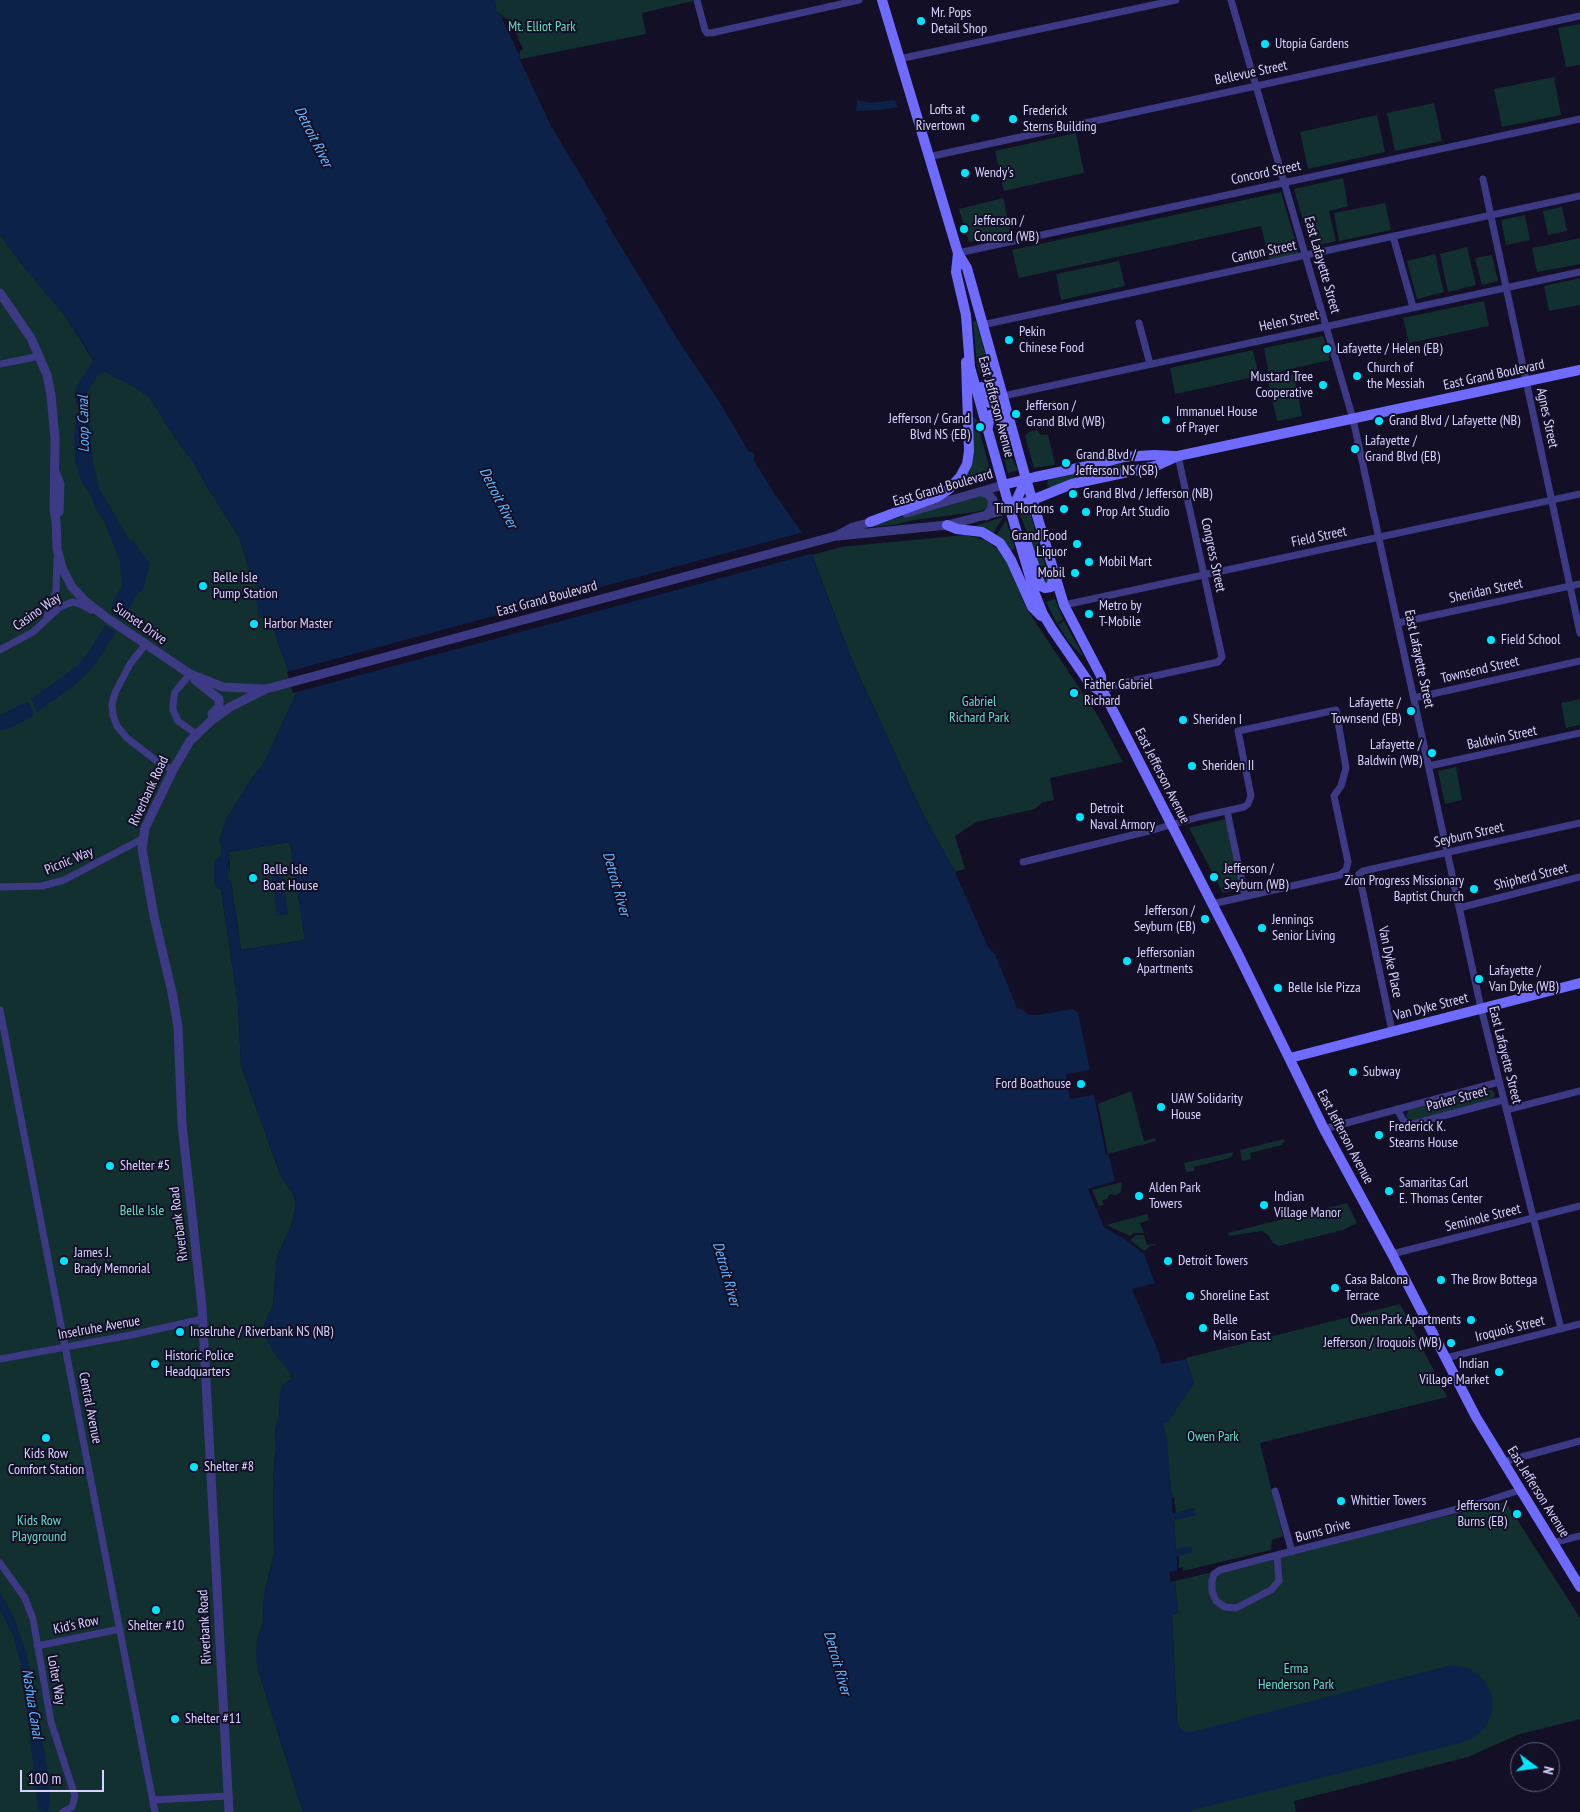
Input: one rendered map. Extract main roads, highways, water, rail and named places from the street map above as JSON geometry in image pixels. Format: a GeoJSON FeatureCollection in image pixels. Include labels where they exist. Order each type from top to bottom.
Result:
{"type":"FeatureCollection","features":[{"type":"Feature","properties":{"kind":"main road","name":"East Jefferson Avenue"},"geometry":{"type":"LineString","coordinates":[[882,0],[958,253],[968,268],[982,325],[1054,574],[1064,605],[1102,676],[1102,692],[1212,904],[1324,1129],[1392,1254],[1486,1436],[1580,1587]]}},
{"type":"Feature","properties":{"kind":"main road","name":"East Jefferson Avenue"},"geometry":{"type":"LineString","coordinates":[[958,253],[956,272],[966,315],[970,367],[1038,604],[1048,623],[1090,684],[1102,692]]}},
{"type":"Feature","properties":{"kind":"main road"},"geometry":{"type":"LineString","coordinates":[[870,522],[937,497],[955,484],[965,469],[970,444],[965,374],[968,334]]}},
{"type":"Feature","properties":{"kind":"main road"},"geometry":{"type":"LineString","coordinates":[[970,367],[980,382],[988,402],[994,403],[1003,396]]}},
{"type":"Feature","properties":{"kind":"main road","name":"East Grand Boulevard"},"geometry":{"type":"LineString","coordinates":[[1010,509],[1072,484],[1156,466],[1178,456],[1580,370]]}},
{"type":"Feature","properties":{"kind":"main road"},"geometry":{"type":"LineString","coordinates":[[987,430],[992,413],[999,413],[1003,418],[1012,450],[1015,456],[1022,462]]}},
{"type":"Feature","properties":{"kind":"main road","name":"East Grand Boulevard"},"geometry":{"type":"LineString","coordinates":[[1003,485],[1124,457],[1141,455],[1178,456]]}},
{"type":"Feature","properties":{"kind":"main road"},"geometry":{"type":"LineString","coordinates":[[1119,459],[1126,458],[1131,462],[1130,469],[1126,473]]}},
{"type":"Feature","properties":{"kind":"main road"},"geometry":{"type":"LineString","coordinates":[[1054,473],[1045,477],[1043,486],[1048,491],[1058,491]]}},
{"type":"Feature","properties":{"kind":"main road"},"geometry":{"type":"LineString","coordinates":[[1010,509],[1026,479]]}},
{"type":"Feature","properties":{"kind":"main road"},"geometry":{"type":"LineString","coordinates":[[948,525],[957,530],[982,532],[1000,544],[1012,560],[1032,607],[1048,623]]}},
{"type":"Feature","properties":{"kind":"main road"},"geometry":{"type":"LineString","coordinates":[[1015,527],[1024,535],[1041,586],[1045,588],[1051,587],[1054,574]]}},
{"type":"Feature","properties":{"kind":"main road","name":"Van Dyke Street"},"geometry":{"type":"LineString","coordinates":[[1290,1058],[1580,983]]}},
{"type":"Feature","properties":{"kind":"water","name":"Detroit River"},"geometry":{"type":"Polygon","coordinates":[[[0,0],[495,0],[496,11],[507,19],[521,50],[519,54],[520,60],[551,126],[607,219],[606,222],[749,452],[753,452],[755,456],[753,459],[774,493],[805,537],[852,660],[920,808],[955,872],[988,947],[995,954],[1017,1008],[1029,1015],[1073,1009],[1078,1013],[1090,1070],[1066,1074],[1070,1099],[1094,1095],[1106,1155],[1109,1155],[1115,1181],[1088,1189],[1104,1227],[1129,1242],[1144,1254],[1155,1283],[1132,1289],[1159,1353],[1161,1364],[1186,1359],[1194,1383],[1168,1422],[1163,1423],[1167,1440],[1173,1514],[1194,1508],[1196,1515],[1174,1520],[1176,1549],[1191,1546],[1193,1552],[1177,1556],[1177,1571],[1170,1572],[1170,1582],[1175,1581],[1178,1613],[1172,1615],[1177,1720],[1179,1727],[1186,1732],[1191,1732],[1448,1666],[1457,1666],[1468,1668],[1477,1674],[1485,1681],[1490,1691],[1493,1700],[1492,1711],[1484,1729],[1474,1737],[1461,1743],[1191,1812],[303,1812],[258,1670],[256,1655],[257,1641],[263,1622],[264,1596],[274,1554],[273,1479],[276,1448],[275,1429],[279,1417],[282,1386],[292,1379],[291,1373],[274,1353],[267,1339],[264,1324],[273,1306],[277,1256],[291,1227],[296,1205],[293,1193],[281,1177],[241,1065],[238,1004],[221,890],[216,887],[214,879],[214,863],[222,854],[220,838],[226,820],[250,781],[264,763],[297,692],[278,643],[270,615],[259,618],[256,599],[264,594],[252,578],[239,537],[194,463],[171,432],[149,397],[135,387],[105,372],[98,375],[92,384],[87,393],[85,403],[76,404],[75,389],[94,360],[63,313],[0,235],[0,0]],[[290,842],[229,852],[230,871],[227,874],[228,879],[231,881],[241,950],[305,940],[290,842]]]}},
{"type":"Feature","properties":{"kind":"water"},"geometry":{"type":"Polygon","coordinates":[[[857,100],[870,103],[895,100],[898,107],[856,111],[857,100]]]}},
{"type":"Feature","properties":{"kind":"water"},"geometry":{"type":"Polygon","coordinates":[[[84,415],[89,420],[93,461],[99,488],[130,541],[132,540],[150,563],[144,587],[122,620],[111,613],[113,601],[122,586],[120,561],[104,521],[95,508],[90,492],[83,486],[75,460],[74,434],[77,416],[84,415]]]}},
{"type":"Feature","properties":{"kind":"water"},"geometry":{"type":"Polygon","coordinates":[[[105,625],[116,632],[95,665],[78,683],[37,712],[31,699],[77,666],[90,650],[105,625]]]}},
{"type":"Feature","properties":{"kind":"water"},"geometry":{"type":"Polygon","coordinates":[[[28,701],[34,715],[17,725],[0,731],[0,715],[28,701]]]}},
{"type":"Feature","properties":{"kind":"water"},"geometry":{"type":"Polygon","coordinates":[[[282,873],[288,914],[277,916],[271,874],[282,873]]]}},
{"type":"Feature","properties":{"kind":"water","name":"Nashua Canal"},"geometry":{"type":"Polygon","coordinates":[[[0,1593],[13,1615],[26,1651],[32,1677],[49,1780],[50,1802],[48,1812],[40,1811],[38,1808],[23,1674],[13,1635],[0,1610],[0,1593]]]}},
{"type":"Feature","properties":{"kind":"waterway","name":"Loop Canal"},"geometry":{"type":"LineString","coordinates":[[81,398],[82,423]]}},
{"type":"Feature","properties":{"kind":"place","name":"Mr. Pops Detail Shop"},"geometry":{"type":"Point","coordinates":[921,21]}},
{"type":"Feature","properties":{"kind":"place","name":"Utopia Gardens"},"geometry":{"type":"Point","coordinates":[1265,44]}},
{"type":"Feature","properties":{"kind":"place","name":"Lofts at Rivertown"},"geometry":{"type":"Point","coordinates":[975,118]}},
{"type":"Feature","properties":{"kind":"place","name":"Frederick Sterns Building"},"geometry":{"type":"Point","coordinates":[1013,119]}},
{"type":"Feature","properties":{"kind":"place","name":"Wendy's"},"geometry":{"type":"Point","coordinates":[965,173]}},
{"type":"Feature","properties":{"kind":"place","name":"Jefferson / Concord (WB)"},"geometry":{"type":"Point","coordinates":[964,229]}},
{"type":"Feature","properties":{"kind":"place","name":"Pekin Chinese Food"},"geometry":{"type":"Point","coordinates":[1009,340]}},
{"type":"Feature","properties":{"kind":"place","name":"Lafayette / Helen (EB)"},"geometry":{"type":"Point","coordinates":[1327,349]}},
{"type":"Feature","properties":{"kind":"place","name":"Church of the Messiah"},"geometry":{"type":"Point","coordinates":[1357,376]}},
{"type":"Feature","properties":{"kind":"place","name":"Mustard Tree Cooperative"},"geometry":{"type":"Point","coordinates":[1323,385]}},
{"type":"Feature","properties":{"kind":"place","name":"Jefferson / Grand Blvd (WB)"},"geometry":{"type":"Point","coordinates":[1016,414]}},
{"type":"Feature","properties":{"kind":"place","name":"Immanuel House of Prayer"},"geometry":{"type":"Point","coordinates":[1166,420]}},
{"type":"Feature","properties":{"kind":"place","name":"Grand Blvd / Lafayette (NB)"},"geometry":{"type":"Point","coordinates":[1379,421]}},
{"type":"Feature","properties":{"kind":"place","name":"Jefferson / Grand Blvd NS (EB)"},"geometry":{"type":"Point","coordinates":[980,427]}},
{"type":"Feature","properties":{"kind":"place","name":"Lafayette / Grand Blvd (EB)"},"geometry":{"type":"Point","coordinates":[1355,449]}},
{"type":"Feature","properties":{"kind":"place","name":"Grand Blvd / Jefferson NS (SB)"},"geometry":{"type":"Point","coordinates":[1066,463]}},
{"type":"Feature","properties":{"kind":"place","name":"Grand Blvd / Jefferson (NB)"},"geometry":{"type":"Point","coordinates":[1073,494]}},
{"type":"Feature","properties":{"kind":"place","name":"Tim Hortons"},"geometry":{"type":"Point","coordinates":[1064,509]}},
{"type":"Feature","properties":{"kind":"place","name":"Prop Art Studio"},"geometry":{"type":"Point","coordinates":[1086,512]}},
{"type":"Feature","properties":{"kind":"place","name":"Grand Food Liquor"},"geometry":{"type":"Point","coordinates":[1077,544]}},
{"type":"Feature","properties":{"kind":"place","name":"Mobil Mart"},"geometry":{"type":"Point","coordinates":[1089,562]}},
{"type":"Feature","properties":{"kind":"place","name":"Mobil"},"geometry":{"type":"Point","coordinates":[1075,573]}},
{"type":"Feature","properties":{"kind":"place","name":"Belle Isle Pump Station"},"geometry":{"type":"Point","coordinates":[203,586]}},
{"type":"Feature","properties":{"kind":"place","name":"Metro by T-Mobile"},"geometry":{"type":"Point","coordinates":[1089,614]}},
{"type":"Feature","properties":{"kind":"place","name":"Harbor Master"},"geometry":{"type":"Point","coordinates":[254,624]}},
{"type":"Feature","properties":{"kind":"place","name":"Field School"},"geometry":{"type":"Point","coordinates":[1491,640]}},
{"type":"Feature","properties":{"kind":"place","name":"Father Gabriel Richard"},"geometry":{"type":"Point","coordinates":[1074,693]}},
{"type":"Feature","properties":{"kind":"place","name":"Lafayette / Townsend (EB)"},"geometry":{"type":"Point","coordinates":[1411,711]}},
{"type":"Feature","properties":{"kind":"place","name":"Sheriden I"},"geometry":{"type":"Point","coordinates":[1183,720]}},
{"type":"Feature","properties":{"kind":"place","name":"Lafayette / Baldwin (WB)"},"geometry":{"type":"Point","coordinates":[1432,753]}},
{"type":"Feature","properties":{"kind":"place","name":"Sheriden II"},"geometry":{"type":"Point","coordinates":[1192,766]}},
{"type":"Feature","properties":{"kind":"place","name":"Detroit Naval Armory"},"geometry":{"type":"Point","coordinates":[1080,817]}},
{"type":"Feature","properties":{"kind":"place","name":"Jefferson / Seyburn (WB)"},"geometry":{"type":"Point","coordinates":[1214,877]}},
{"type":"Feature","properties":{"kind":"place","name":"Belle Isle Boat House"},"geometry":{"type":"Point","coordinates":[253,878]}},
{"type":"Feature","properties":{"kind":"place","name":"Zion Progress Missionary Baptist Church"},"geometry":{"type":"Point","coordinates":[1474,889]}},
{"type":"Feature","properties":{"kind":"place","name":"Jefferson / Seyburn (EB)"},"geometry":{"type":"Point","coordinates":[1205,919]}},
{"type":"Feature","properties":{"kind":"place","name":"Jennings Senior Living"},"geometry":{"type":"Point","coordinates":[1262,928]}},
{"type":"Feature","properties":{"kind":"place","name":"Jeffersonian Apartments"},"geometry":{"type":"Point","coordinates":[1127,961]}},
{"type":"Feature","properties":{"kind":"place","name":"Lafayette / Van Dyke (WB)"},"geometry":{"type":"Point","coordinates":[1479,979]}},
{"type":"Feature","properties":{"kind":"place","name":"Belle Isle Pizza"},"geometry":{"type":"Point","coordinates":[1278,988]}},
{"type":"Feature","properties":{"kind":"place","name":"Subway"},"geometry":{"type":"Point","coordinates":[1353,1072]}},
{"type":"Feature","properties":{"kind":"place","name":"Ford Boathouse"},"geometry":{"type":"Point","coordinates":[1081,1084]}},
{"type":"Feature","properties":{"kind":"place","name":"UAW Solidarity House"},"geometry":{"type":"Point","coordinates":[1161,1107]}},
{"type":"Feature","properties":{"kind":"place","name":"Frederick K. Stearns House"},"geometry":{"type":"Point","coordinates":[1379,1135]}},
{"type":"Feature","properties":{"kind":"place","name":"Shelter #5"},"geometry":{"type":"Point","coordinates":[110,1166]}},
{"type":"Feature","properties":{"kind":"place","name":"Samaritas Carl E. Thomas Center"},"geometry":{"type":"Point","coordinates":[1389,1191]}},
{"type":"Feature","properties":{"kind":"place","name":"Alden Park Towers"},"geometry":{"type":"Point","coordinates":[1139,1196]}},
{"type":"Feature","properties":{"kind":"place","name":"Indian Village Manor"},"geometry":{"type":"Point","coordinates":[1264,1205]}},
{"type":"Feature","properties":{"kind":"place","name":"James J. Brady Memorial"},"geometry":{"type":"Point","coordinates":[64,1261]}},
{"type":"Feature","properties":{"kind":"place","name":"Detroit Towers"},"geometry":{"type":"Point","coordinates":[1168,1261]}},
{"type":"Feature","properties":{"kind":"place","name":"The Brow Bottega"},"geometry":{"type":"Point","coordinates":[1441,1280]}},
{"type":"Feature","properties":{"kind":"place","name":"Casa Balcona Terrace"},"geometry":{"type":"Point","coordinates":[1335,1288]}},
{"type":"Feature","properties":{"kind":"place","name":"Shoreline East"},"geometry":{"type":"Point","coordinates":[1190,1296]}},
{"type":"Feature","properties":{"kind":"place","name":"Owen Park Apartments"},"geometry":{"type":"Point","coordinates":[1471,1320]}},
{"type":"Feature","properties":{"kind":"place","name":"Belle Maison East"},"geometry":{"type":"Point","coordinates":[1203,1328]}},
{"type":"Feature","properties":{"kind":"place","name":"Inselruhe / Riverbank NS (NB)"},"geometry":{"type":"Point","coordinates":[180,1332]}},
{"type":"Feature","properties":{"kind":"place","name":"Jefferson / Iroquois (WB)"},"geometry":{"type":"Point","coordinates":[1451,1343]}},
{"type":"Feature","properties":{"kind":"place","name":"Historic Police Headquarters"},"geometry":{"type":"Point","coordinates":[155,1364]}},
{"type":"Feature","properties":{"kind":"place","name":"Indian Village Market"},"geometry":{"type":"Point","coordinates":[1499,1372]}},
{"type":"Feature","properties":{"kind":"place","name":"Kids Row Comfort Station"},"geometry":{"type":"Point","coordinates":[46,1438]}},
{"type":"Feature","properties":{"kind":"place","name":"Shelter #8"},"geometry":{"type":"Point","coordinates":[194,1467]}},
{"type":"Feature","properties":{"kind":"place","name":"Whittier Towers"},"geometry":{"type":"Point","coordinates":[1341,1501]}},
{"type":"Feature","properties":{"kind":"place","name":"Jefferson / Burns (EB)"},"geometry":{"type":"Point","coordinates":[1517,1514]}},
{"type":"Feature","properties":{"kind":"place","name":"Shelter #10"},"geometry":{"type":"Point","coordinates":[156,1610]}},
{"type":"Feature","properties":{"kind":"place","name":"Shelter #11"},"geometry":{"type":"Point","coordinates":[175,1719]}},
{"type":"Feature","properties":{"kind":"park label","name":"Mt. Elliot Park"},"geometry":{"type":"Point","coordinates":[542,27]}},
{"type":"Feature","properties":{"kind":"park label","name":"Gabriel Richard Park"},"geometry":{"type":"Point","coordinates":[979,710]}},
{"type":"Feature","properties":{"kind":"park label","name":"Belle Isle"},"geometry":{"type":"Point","coordinates":[142,1211]}},
{"type":"Feature","properties":{"kind":"park label","name":"Owen Park"},"geometry":{"type":"Point","coordinates":[1213,1437]}},
{"type":"Feature","properties":{"kind":"park label","name":"Kids Row Playground"},"geometry":{"type":"Point","coordinates":[39,1529]}},
{"type":"Feature","properties":{"kind":"park label","name":"Erma Henderson Park"},"geometry":{"type":"Point","coordinates":[1296,1678]}}]}
